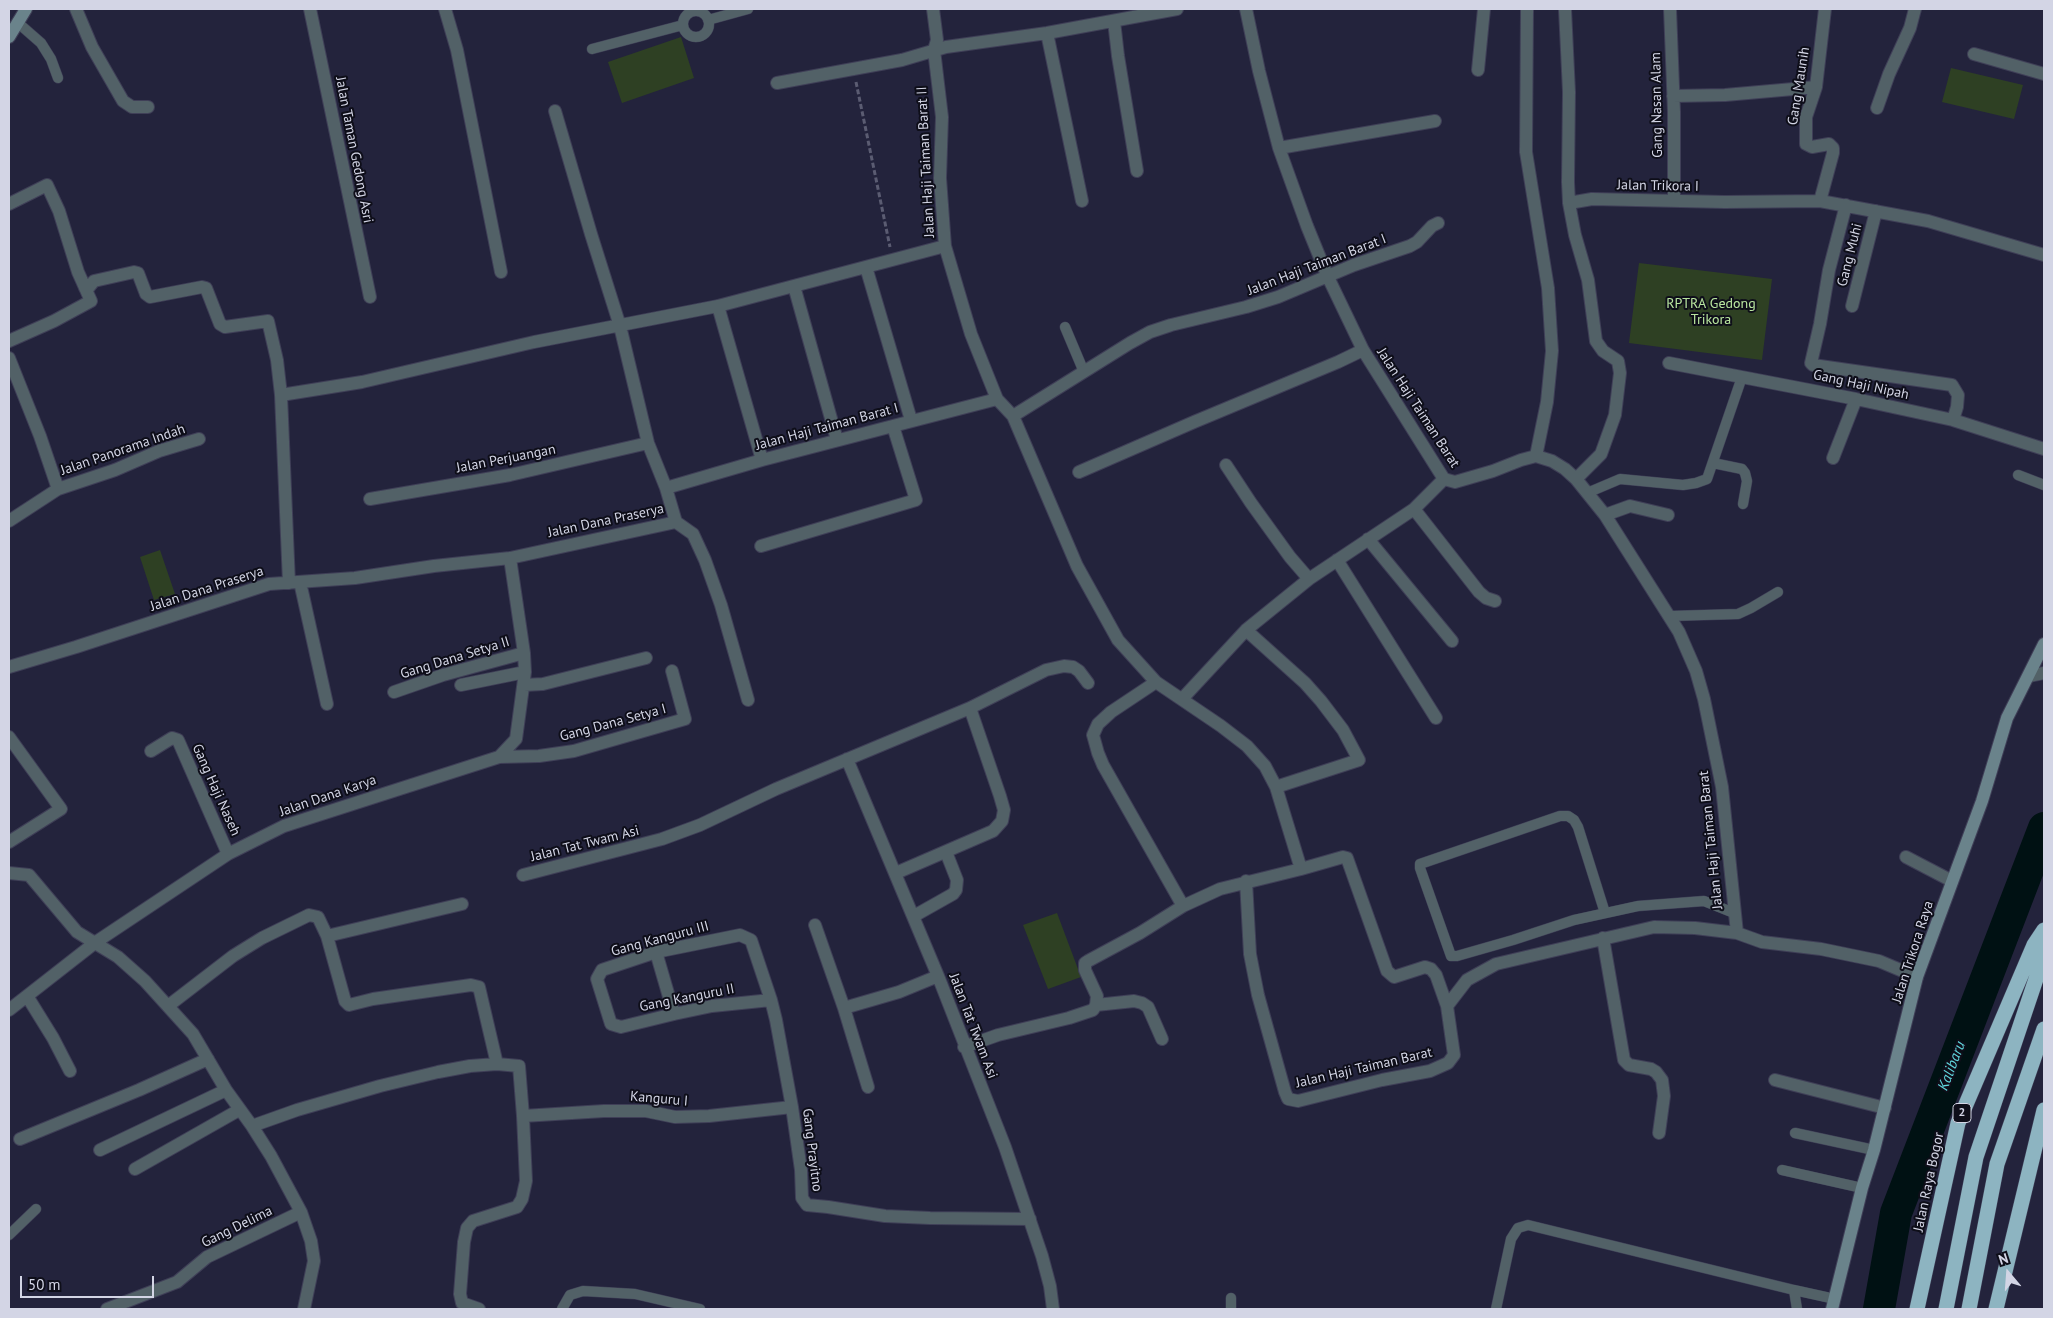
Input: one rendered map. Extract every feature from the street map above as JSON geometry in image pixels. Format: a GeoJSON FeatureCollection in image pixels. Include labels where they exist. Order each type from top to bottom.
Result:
{"type":"FeatureCollection","features":[{"type":"Feature","properties":{"kind":"highway","name":"Jalan Raya Bogor"},"geometry":{"type":"LineString","coordinates":[[1918,1309],[1958,1123],[2034,945],[2044,930]]}},
{"type":"Feature","properties":{"kind":"highway","name":"2"},"geometry":{"type":"LineString","coordinates":[[1946,1309],[1976,1157],[2038,973],[2044,949]]}},
{"type":"Feature","properties":{"kind":"highway"},"geometry":{"type":"LineString","coordinates":[[1969,1309],[1997,1164],[2044,1028]]}},
{"type":"Feature","properties":{"kind":"highway"},"geometry":{"type":"LineString","coordinates":[[1996,1309],[2044,1112]]}},
{"type":"Feature","properties":{"kind":"street"},"geometry":{"type":"LineString","coordinates":[[9,37],[26,9]]}},
{"type":"Feature","properties":{"kind":"street"},"geometry":{"type":"LineString","coordinates":[[76,9],[92,46],[123,101],[132,108],[148,107]]}},
{"type":"Feature","properties":{"kind":"street","name":"Jalan Taman Gedong Asri"},"geometry":{"type":"LineString","coordinates":[[310,9],[370,297]]}},
{"type":"Feature","properties":{"kind":"street"},"geometry":{"type":"LineString","coordinates":[[445,9],[457,50],[501,272]]}},
{"type":"Feature","properties":{"kind":"street","name":"Jalan Haji Taiman Barat II"},"geometry":{"type":"LineString","coordinates":[[933,9],[937,40],[934,50],[942,117],[940,178],[945,246],[971,334],[997,399],[1013,416]]}},
{"type":"Feature","properties":{"kind":"street"},"geometry":{"type":"LineString","coordinates":[[777,83],[902,60],[961,44],[1047,33],[1114,21],[1150,12],[1178,9]]}},
{"type":"Feature","properties":{"kind":"street","name":"Jalan Haji Taiman Barat"},"geometry":{"type":"LineString","coordinates":[[1246,9],[1259,71],[1279,148],[1327,275],[1363,350],[1444,479],[1455,482],[1467,480],[1536,456],[1552,462],[1576,479],[1605,515],[1680,632],[1696,671],[1722,787],[1737,933]]}},
{"type":"Feature","properties":{"kind":"street"},"geometry":{"type":"LineString","coordinates":[[1478,70],[1484,9]]}},
{"type":"Feature","properties":{"kind":"street"},"geometry":{"type":"LineString","coordinates":[[1527,9],[1526,152],[1548,288],[1552,352],[1547,402],[1536,456]]}},
{"type":"Feature","properties":{"kind":"street"},"geometry":{"type":"LineString","coordinates":[[1565,9],[1569,92],[1569,203],[1575,235],[1588,280],[1596,341],[1602,351],[1610,354],[1618,361],[1620,368],[1615,415],[1601,454],[1576,479]]}},
{"type":"Feature","properties":{"kind":"street","name":"Gang Nasan Alam"},"geometry":{"type":"LineString","coordinates":[[1670,9],[1674,201]]}},
{"type":"Feature","properties":{"kind":"street","name":"Gang Maunih"},"geometry":{"type":"LineString","coordinates":[[1820,202],[1833,148],[1829,144],[1812,147],[1806,144],[1806,117],[1816,87],[1825,9]]}},
{"type":"Feature","properties":{"kind":"street"},"geometry":{"type":"LineString","coordinates":[[1877,108],[1889,74],[1910,28],[1915,9]]}},
{"type":"Feature","properties":{"kind":"street"},"geometry":{"type":"LineString","coordinates":[[1114,21],[1137,171]]}},
{"type":"Feature","properties":{"kind":"street"},"geometry":{"type":"LineString","coordinates":[[1047,33],[1082,201]]}},
{"type":"Feature","properties":{"kind":"street"},"geometry":{"type":"LineString","coordinates":[[1974,54],[2044,74]]}},
{"type":"Feature","properties":{"kind":"street"},"geometry":{"type":"LineString","coordinates":[[1673,96],[1725,95],[1816,87]]}},
{"type":"Feature","properties":{"kind":"street","name":"Jalan Dana Praserya"},"geometry":{"type":"LineString","coordinates":[[9,667],[76,648],[269,584],[355,578],[434,566],[510,558],[676,522],[666,488],[648,443],[620,326],[555,111]]}},
{"type":"Feature","properties":{"kind":"street"},"geometry":{"type":"LineString","coordinates":[[1279,148],[1435,121]]}},
{"type":"Feature","properties":{"kind":"street"},"geometry":{"type":"LineString","coordinates":[[9,204],[47,185],[59,211],[91,301],[54,321],[9,341]]}},
{"type":"Feature","properties":{"kind":"street","name":"Jalan Trikora I"},"geometry":{"type":"LineString","coordinates":[[1569,203],[1592,199],[1820,202],[1928,220],[2044,255]]}},
{"type":"Feature","properties":{"kind":"street"},"geometry":{"type":"LineString","coordinates":[[1846,205],[1829,270],[1811,363],[1813,365],[1952,385],[1958,395],[1953,420]]}},
{"type":"Feature","properties":{"kind":"street","name":"Gang Muhi"},"geometry":{"type":"LineString","coordinates":[[1852,306],[1876,211]]}},
{"type":"Feature","properties":{"kind":"street","name":"Jalan Haji Taiman Barat I"},"geometry":{"type":"LineString","coordinates":[[1013,416],[1130,342],[1150,332],[1171,324],[1246,307],[1278,297],[1327,275],[1410,246],[1438,223]]}},
{"type":"Feature","properties":{"kind":"street"},"geometry":{"type":"LineString","coordinates":[[281,395],[362,382],[534,342],[718,306],[945,246]]}},
{"type":"Feature","properties":{"kind":"street"},"geometry":{"type":"LineString","coordinates":[[866,267],[911,420]]}},
{"type":"Feature","properties":{"kind":"street"},"geometry":{"type":"LineString","coordinates":[[85,288],[94,281],[134,272],[138,273],[146,294],[150,297],[202,287],[206,288],[220,324],[225,327],[268,321],[277,360],[281,395],[294,583],[328,704]]}},
{"type":"Feature","properties":{"kind":"street"},"geometry":{"type":"LineString","coordinates":[[794,286],[837,440]]}},
{"type":"Feature","properties":{"kind":"street"},"geometry":{"type":"LineString","coordinates":[[718,306],[762,460]]}},
{"type":"Feature","properties":{"kind":"street"},"geometry":{"type":"LineString","coordinates":[[1078,472],[1363,350]]}},
{"type":"Feature","properties":{"kind":"street","name":"Jalan Panorama Indah"},"geometry":{"type":"LineString","coordinates":[[9,358],[40,436],[58,489]]}},
{"type":"Feature","properties":{"kind":"street","name":"Gang Haji Nipah"},"geometry":{"type":"LineString","coordinates":[[1669,363],[1856,399],[1953,420],[2044,449]]}},
{"type":"Feature","properties":{"kind":"street","name":"Jalan Haji Taiman Barat I"},"geometry":{"type":"LineString","coordinates":[[666,488],[762,460],[997,399]]}},
{"type":"Feature","properties":{"kind":"street"},"geometry":{"type":"LineString","coordinates":[[1833,458],[1856,399]]}},
{"type":"Feature","properties":{"kind":"street"},"geometry":{"type":"LineString","coordinates":[[1013,416],[1056,520],[1081,574],[1118,640],[1156,682],[1222,726],[1247,746],[1266,766],[1276,787],[1301,869]]}},
{"type":"Feature","properties":{"kind":"street"},"geometry":{"type":"LineString","coordinates":[[761,546],[916,500],[894,426]]}},
{"type":"Feature","properties":{"kind":"street","name":"Jalan Panorama Indah"},"geometry":{"type":"LineString","coordinates":[[9,521],[58,489],[114,470],[160,451],[199,439]]}},
{"type":"Feature","properties":{"kind":"street","name":"Jalan Perjuangan"},"geometry":{"type":"LineString","coordinates":[[370,499],[510,475],[648,443]]}},
{"type":"Feature","properties":{"kind":"street"},"geometry":{"type":"LineString","coordinates":[[1226,464],[1273,534],[1309,579]]}},
{"type":"Feature","properties":{"kind":"street"},"geometry":{"type":"LineString","coordinates":[[1182,699],[1246,630],[1309,579],[1414,509],[1444,479]]}},
{"type":"Feature","properties":{"kind":"street"},"geometry":{"type":"LineString","coordinates":[[1605,515],[1630,506],[1668,515]]}},
{"type":"Feature","properties":{"kind":"street"},"geometry":{"type":"LineString","coordinates":[[1414,509],[1478,592],[1486,598],[1495,601]]}},
{"type":"Feature","properties":{"kind":"street"},"geometry":{"type":"LineString","coordinates":[[676,522],[693,534],[704,560],[721,605],[748,700]]}},
{"type":"Feature","properties":{"kind":"street"},"geometry":{"type":"LineString","coordinates":[[1368,539],[1452,641]]}},
{"type":"Feature","properties":{"kind":"street","name":"Jalan Dana Karya"},"geometry":{"type":"LineString","coordinates":[[9,1010],[96,942],[228,854],[284,826],[499,757],[516,739],[524,678],[524,653],[510,558]]}},
{"type":"Feature","properties":{"kind":"street"},"geometry":{"type":"LineString","coordinates":[[1337,560],[1436,718]]}},
{"type":"Feature","properties":{"kind":"street"},"geometry":{"type":"LineString","coordinates":[[1246,630],[1305,683],[1321,701],[1343,730],[1359,760],[1276,787]]}},
{"type":"Feature","properties":{"kind":"street","name":"Jalan Trikora Raya"},"geometry":{"type":"LineString","coordinates":[[1834,1304],[1917,977],[1982,801],[2007,718],[2044,644]]}},
{"type":"Feature","properties":{"kind":"street","name":"Gang Dana Setya II"},"geometry":{"type":"LineString","coordinates":[[394,692],[524,653]]}},
{"type":"Feature","properties":{"kind":"street"},"geometry":{"type":"LineString","coordinates":[[462,685],[524,678],[543,684],[646,658]]}},
{"type":"Feature","properties":{"kind":"street","name":"Jalan Tat Twam Asi"},"geometry":{"type":"LineString","coordinates":[[523,875],[662,839],[700,825],[758,797],[970,708],[1046,670],[1064,666],[1073,667],[1079,671],[1088,683]]}},
{"type":"Feature","properties":{"kind":"street","name":"Gang Dana Setya I"},"geometry":{"type":"LineString","coordinates":[[499,757],[539,756],[574,751],[685,719],[672,671]]}},
{"type":"Feature","properties":{"kind":"street"},"geometry":{"type":"LineString","coordinates":[[2029,676],[2044,673]]}},
{"type":"Feature","properties":{"kind":"street"},"geometry":{"type":"LineString","coordinates":[[1156,682],[1115,709],[1098,724],[1093,735],[1094,743],[1103,765],[1183,906]]}},
{"type":"Feature","properties":{"kind":"street"},"geometry":{"type":"LineString","coordinates":[[896,873],[993,831],[1002,820],[1004,810],[1000,796],[970,708]]}},
{"type":"Feature","properties":{"kind":"street"},"geometry":{"type":"LineString","coordinates":[[9,736],[61,810],[9,842]]}},
{"type":"Feature","properties":{"kind":"street","name":"Gang Haji Naseh"},"geometry":{"type":"LineString","coordinates":[[151,751],[172,738],[178,740],[228,854]]}},
{"type":"Feature","properties":{"kind":"street","name":"Jalan Tat Twam Asi"},"geometry":{"type":"LineString","coordinates":[[847,759],[914,916],[1005,1147],[1048,1278],[1053,1309]]}},
{"type":"Feature","properties":{"kind":"street"},"geometry":{"type":"LineString","coordinates":[[914,916],[953,894],[956,890],[957,880],[946,852]]}},
{"type":"Feature","properties":{"kind":"street"},"geometry":{"type":"LineString","coordinates":[[964,1047],[998,1035],[1070,1018],[1093,1010],[1096,1005],[1097,996],[1086,970],[1086,963],[1134,937],[1183,906],[1220,889],[1246,881],[1301,869],[1343,857],[1347,858],[1387,971],[1394,977],[1425,967],[1431,969],[1436,975],[1448,1006]]}},
{"type":"Feature","properties":{"kind":"street"},"geometry":{"type":"LineString","coordinates":[[1906,857],[1952,881]]}},
{"type":"Feature","properties":{"kind":"street"},"geometry":{"type":"LineString","coordinates":[[9,873],[29,875],[77,932],[118,957],[168,1006],[192,1034],[226,1090],[271,1156],[301,1212],[311,1241],[314,1260],[304,1309]]}},
{"type":"Feature","properties":{"kind":"street","name":"Jalan Haji Taiman Barat"},"geometry":{"type":"LineString","coordinates":[[1246,881],[1250,954],[1258,995],[1285,1092],[1288,1099],[1298,1101],[1382,1080],[1430,1071],[1448,1063],[1454,1055],[1448,1006],[1467,980],[1496,964],[1603,938],[1668,927],[1737,933],[1762,942],[1821,949],[1879,961],[1917,977]]}},
{"type":"Feature","properties":{"kind":"street"},"geometry":{"type":"LineString","coordinates":[[327,936],[462,904]]}},
{"type":"Feature","properties":{"kind":"street"},"geometry":{"type":"LineString","coordinates":[[168,1006],[233,956],[262,938],[309,915],[318,917],[327,936],[345,1001],[349,1005],[463,986],[479,987],[497,1064]]}},
{"type":"Feature","properties":{"kind":"street"},"geometry":{"type":"LineString","coordinates":[[815,925],[844,1008],[868,1087]]}},
{"type":"Feature","properties":{"kind":"street","name":"Gang Kanguru III"},"geometry":{"type":"LineString","coordinates":[[611,1024],[597,979],[602,970],[656,952],[740,935],[751,940]]}},
{"type":"Feature","properties":{"kind":"street"},"geometry":{"type":"LineString","coordinates":[[1603,938],[1624,1060],[1629,1065],[1651,1068],[1662,1080],[1664,1096],[1659,1133]]}},
{"type":"Feature","properties":{"kind":"street","name":"Gang Prayitno"},"geometry":{"type":"LineString","coordinates":[[751,940],[771,1000],[792,1107],[801,1170],[802,1198],[807,1206],[828,1207],[885,1216],[1030,1219]]}},
{"type":"Feature","properties":{"kind":"street"},"geometry":{"type":"LineString","coordinates":[[656,952],[674,1014]]}},
{"type":"Feature","properties":{"kind":"street"},"geometry":{"type":"LineString","coordinates":[[844,1008],[899,992],[938,976]]}},
{"type":"Feature","properties":{"kind":"street"},"geometry":{"type":"LineString","coordinates":[[27,996],[53,1038],[70,1071]]}},
{"type":"Feature","properties":{"kind":"street","name":"Gang Kanguru II"},"geometry":{"type":"LineString","coordinates":[[611,1024],[621,1027],[712,1006],[771,1000]]}},
{"type":"Feature","properties":{"kind":"street"},"geometry":{"type":"LineString","coordinates":[[1096,1005],[1134,1001],[1142,1003],[1148,1008],[1162,1039]]}},
{"type":"Feature","properties":{"kind":"street"},"geometry":{"type":"LineString","coordinates":[[20,1139],[139,1090],[208,1059]]}},
{"type":"Feature","properties":{"kind":"street"},"geometry":{"type":"LineString","coordinates":[[252,1126],[298,1110],[380,1086],[438,1072],[470,1066],[497,1064],[519,1066],[526,1181],[522,1199],[517,1207],[473,1221],[467,1228],[464,1242],[460,1294],[462,1303],[479,1309]]}},
{"type":"Feature","properties":{"kind":"street"},"geometry":{"type":"LineString","coordinates":[[1774,1080],[1885,1108]]}},
{"type":"Feature","properties":{"kind":"street"},"geometry":{"type":"LineString","coordinates":[[100,1150],[226,1090]]}},
{"type":"Feature","properties":{"kind":"street","name":"Kanguru I"},"geometry":{"type":"LineString","coordinates":[[523,1116],[604,1111],[646,1111],[675,1117],[709,1116],[792,1107]]}},
{"type":"Feature","properties":{"kind":"street"},"geometry":{"type":"LineString","coordinates":[[136,1168],[239,1110]]}},
{"type":"Feature","properties":{"kind":"street","name":"Gang Delima"},"geometry":{"type":"LineString","coordinates":[[107,1309],[177,1282],[207,1257],[301,1212]]}},
{"type":"Feature","properties":{"kind":"lane"},"geometry":{"type":"LineString","coordinates":[[708,20],[748,9]]}},
{"type":"Feature","properties":{"kind":"lane"},"geometry":{"type":"LineString","coordinates":[[694,10],[700,12],[708,20],[706,31],[697,36],[691,36],[682,25],[685,16],[694,10]]}},
{"type":"Feature","properties":{"kind":"lane"},"geometry":{"type":"LineString","coordinates":[[17,22],[41,43],[50,58],[58,78]]}},
{"type":"Feature","properties":{"kind":"lane"},"geometry":{"type":"LineString","coordinates":[[592,49],[682,25]]}},
{"type":"Feature","properties":{"kind":"lane"},"geometry":{"type":"LineString","coordinates":[[1065,327],[1084,372]]}},
{"type":"Feature","properties":{"kind":"lane"},"geometry":{"type":"LineString","coordinates":[[1587,494],[1620,479],[1683,485],[1707,479],[1742,378]]}},
{"type":"Feature","properties":{"kind":"lane"},"geometry":{"type":"LineString","coordinates":[[1713,463],[1742,469],[1745,473],[1747,482],[1743,504]]}},
{"type":"Feature","properties":{"kind":"lane"},"geometry":{"type":"LineString","coordinates":[[2018,475],[2044,485]]}},
{"type":"Feature","properties":{"kind":"lane"},"geometry":{"type":"LineString","coordinates":[[1670,616],[1738,614],[1778,592]]}},
{"type":"Feature","properties":{"kind":"lane"},"geometry":{"type":"LineString","coordinates":[[1605,913],[1578,827],[1574,820],[1568,816],[1560,816],[1420,864],[1451,956],[1457,956],[1574,920],[1669,903],[1704,901],[1734,913]]}},
{"type":"Feature","properties":{"kind":"lane"},"geometry":{"type":"LineString","coordinates":[[1795,1133],[1874,1150]]}},
{"type":"Feature","properties":{"kind":"lane"},"geometry":{"type":"LineString","coordinates":[[1782,1170],[1862,1188]]}},
{"type":"Feature","properties":{"kind":"lane"},"geometry":{"type":"LineString","coordinates":[[9,1234],[36,1209]]}},
{"type":"Feature","properties":{"kind":"lane"},"geometry":{"type":"LineString","coordinates":[[1496,1309],[1511,1238],[1518,1228],[1528,1225],[1794,1290],[1834,1304]]}},
{"type":"Feature","properties":{"kind":"lane"},"geometry":{"type":"LineString","coordinates":[[1794,1290],[1797,1309]]}},
{"type":"Feature","properties":{"kind":"lane"},"geometry":{"type":"LineString","coordinates":[[562,1309],[570,1295],[583,1291],[635,1294],[700,1309]]}},
{"type":"Feature","properties":{"kind":"lane"},"geometry":{"type":"LineString","coordinates":[[1231,1298],[1231,1309]]}},
{"type":"Feature","properties":{"kind":"path"},"geometry":{"type":"LineString","coordinates":[[853,69],[892,260]]}},
{"type":"Feature","properties":{"kind":"green space"},"geometry":{"type":"Polygon","coordinates":[[[681,37],[694,78],[622,103],[608,62],[681,37]]]}},
{"type":"Feature","properties":{"kind":"green space"},"geometry":{"type":"Polygon","coordinates":[[[1951,68],[2023,85],[2014,119],[1942,102],[1951,68]]]}},
{"type":"Feature","properties":{"kind":"green space","name":"RPTRA Gedong Trikora"},"geometry":{"type":"Polygon","coordinates":[[[1639,263],[1772,279],[1762,360],[1629,343],[1639,263]]]}},
{"type":"Feature","properties":{"kind":"green space"},"geometry":{"type":"Polygon","coordinates":[[[160,550],[175,594],[154,600],[140,557],[160,550]]]}},
{"type":"Feature","properties":{"kind":"green space"},"geometry":{"type":"Polygon","coordinates":[[[1057,913],[1081,977],[1048,989],[1023,925],[1057,913]]]}},
{"type":"Feature","properties":{"kind":"waterway","name":"Kalibaru"},"geometry":{"type":"LineString","coordinates":[[1879,1309],[1896,1213],[2044,828]]}}]}
